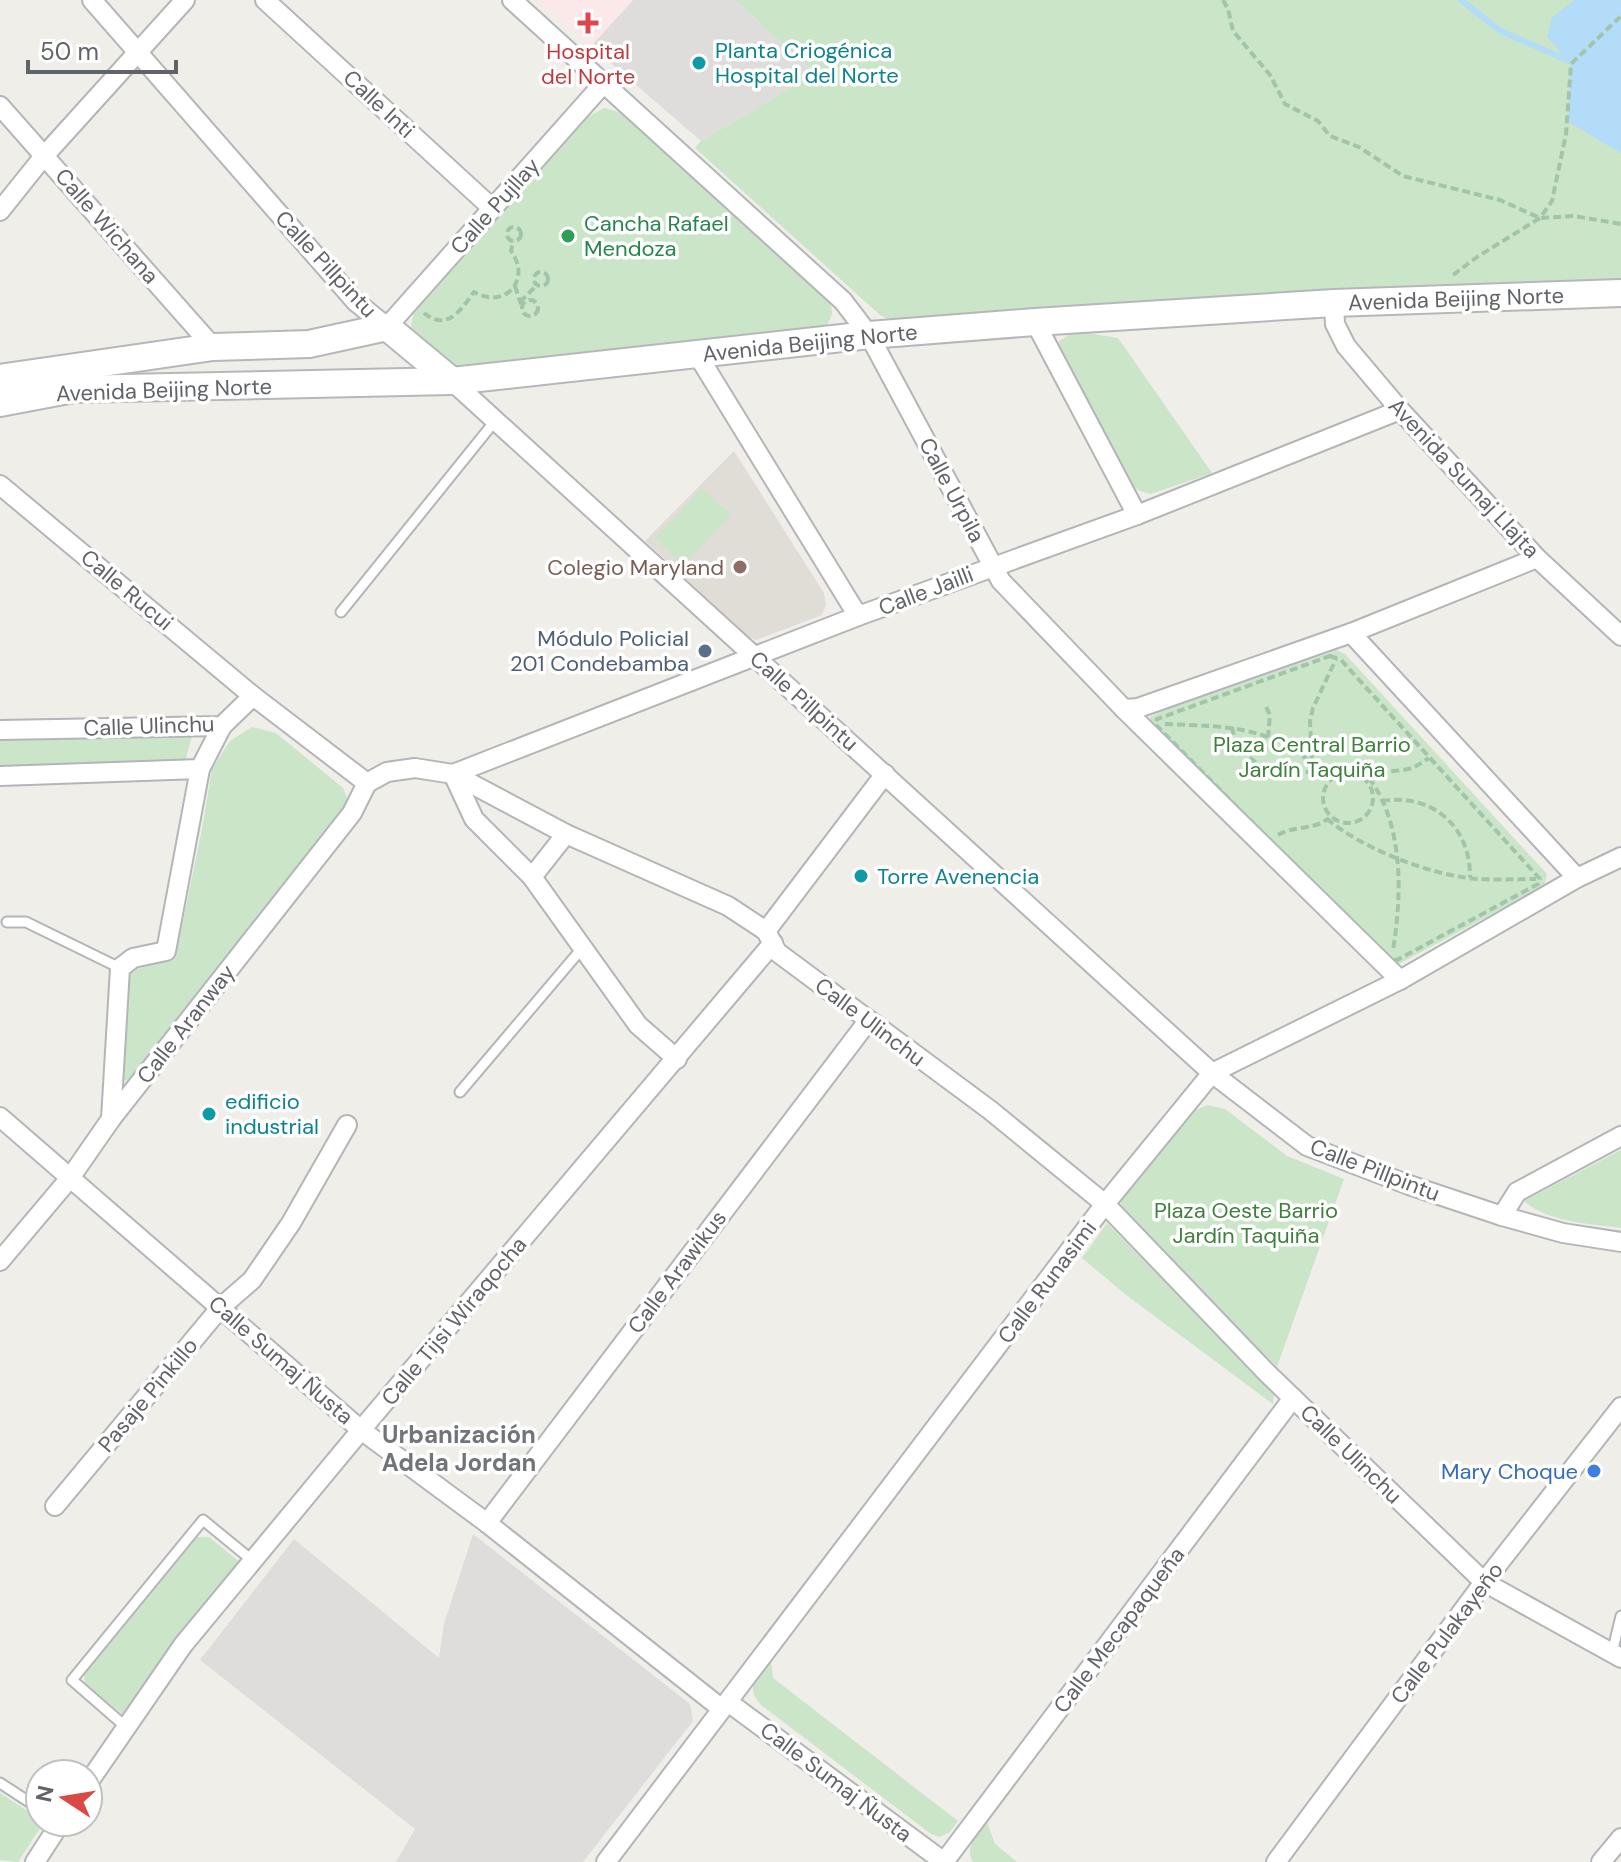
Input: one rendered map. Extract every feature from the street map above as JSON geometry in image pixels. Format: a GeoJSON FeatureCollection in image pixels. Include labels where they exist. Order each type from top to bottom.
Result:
{"type":"FeatureCollection","features":[{"type":"Feature","properties":{"kind":"street","name":"Calle Pillpintu"},"geometry":{"type":"LineString","coordinates":[[92,0],[356,302],[452,381],[1212,1073],[1307,1146],[1502,1216],[1563,1233],[1621,1242]]}},
{"type":"Feature","properties":{"kind":"street"},"geometry":{"type":"LineString","coordinates":[[0,211],[44,156],[185,0]]}},
{"type":"Feature","properties":{"kind":"street","name":"Calle Inti"},"geometry":{"type":"LineString","coordinates":[[265,0],[492,208]]}},
{"type":"Feature","properties":{"kind":"street","name":"Calle Urpila"},"geometry":{"type":"LineString","coordinates":[[512,0],[843,301],[869,335],[1001,581],[1124,709],[1400,980]]}},
{"type":"Feature","properties":{"kind":"street","name":"Calle Pujllay"},"geometry":{"type":"LineString","coordinates":[[387,327],[603,84]]}},
{"type":"Feature","properties":{"kind":"street","name":"Calle Wichana"},"geometry":{"type":"LineString","coordinates":[[0,106],[213,347]]}},
{"type":"Feature","properties":{"kind":"street","name":"Avenida Beijing Norte"},"geometry":{"type":"LineString","coordinates":[[3,391],[452,381],[869,335],[1035,322],[1334,303],[1621,293]]}},
{"type":"Feature","properties":{"kind":"street","name":"Avenida Sumaj Llajta"},"geometry":{"type":"LineString","coordinates":[[1334,303],[1335,324],[1346,346],[1400,410],[1537,558],[1621,636]]}},
{"type":"Feature","properties":{"kind":"street"},"geometry":{"type":"LineString","coordinates":[[1035,322],[1137,515]]}},
{"type":"Feature","properties":{"kind":"street","name":"Avenida Beijing Norte"},"geometry":{"type":"LineString","coordinates":[[3,391],[213,347],[309,344],[387,327]]}},
{"type":"Feature","properties":{"kind":"street"},"geometry":{"type":"LineString","coordinates":[[697,354],[858,616]]}},
{"type":"Feature","properties":{"kind":"street","name":"Calle Jailli"},"geometry":{"type":"LineString","coordinates":[[453,774],[858,616],[1137,515],[1400,410]]}},
{"type":"Feature","properties":{"kind":"street","name":"Calle Rucui"},"geometry":{"type":"LineString","coordinates":[[0,485],[253,696]]}},
{"type":"Feature","properties":{"kind":"street"},"geometry":{"type":"LineString","coordinates":[[1124,709],[1138,708],[1351,633],[1537,558]]}},
{"type":"Feature","properties":{"kind":"street"},"geometry":{"type":"LineString","coordinates":[[1351,633],[1577,878]]}},
{"type":"Feature","properties":{"kind":"street"},"geometry":{"type":"LineString","coordinates":[[253,696],[367,783]]}},
{"type":"Feature","properties":{"kind":"street","name":"Calle Ulinchu"},"geometry":{"type":"LineString","coordinates":[[0,730],[222,726],[253,696]]}},
{"type":"Feature","properties":{"kind":"street"},"geometry":{"type":"LineString","coordinates":[[111,1119],[120,968],[133,958],[166,951],[200,769],[222,726]]}},
{"type":"Feature","properties":{"kind":"street","name":"Calle Ulinchu"},"geometry":{"type":"LineString","coordinates":[[367,783],[387,772],[415,768],[453,774],[566,834],[728,906],[770,937],[777,952],[990,1110],[1105,1204],[1293,1398],[1484,1582],[1616,1656]]}},
{"type":"Feature","properties":{"kind":"street"},"geometry":{"type":"LineString","coordinates":[[0,776],[200,769]]}},
{"type":"Feature","properties":{"kind":"street"},"geometry":{"type":"LineString","coordinates":[[453,774],[474,819],[532,877],[638,1025],[677,1059]]}},
{"type":"Feature","properties":{"kind":"street","name":"Calle Tijsi Wiraqocha"},"geometry":{"type":"LineString","coordinates":[[104,1759],[183,1645],[361,1430],[677,1059],[770,937],[885,774]]}},
{"type":"Feature","properties":{"kind":"street","name":"Calle Aranway"},"geometry":{"type":"LineString","coordinates":[[0,1261],[70,1178],[111,1119],[352,813],[367,783]]}},
{"type":"Feature","properties":{"kind":"street"},"geometry":{"type":"LineString","coordinates":[[532,877],[566,834]]}},
{"type":"Feature","properties":{"kind":"street","name":"Calle Runasimi"},"geometry":{"type":"LineString","coordinates":[[606,1862],[1105,1204],[1212,1073],[1400,980],[1577,878],[1621,857]]}},
{"type":"Feature","properties":{"kind":"street","name":"Calle Arawikus"},"geometry":{"type":"LineString","coordinates":[[487,1523],[868,1021]]}},
{"type":"Feature","properties":{"kind":"street","name":"Calle Sumaj Ñusta"},"geometry":{"type":"LineString","coordinates":[[0,1117],[361,1430],[725,1705],[944,1862]]}},
{"type":"Feature","properties":{"kind":"street","name":"Pasaje Pinkillo"},"geometry":{"type":"LineString","coordinates":[[55,1506],[221,1307],[252,1280],[291,1223],[347,1125]]}},
{"type":"Feature","properties":{"kind":"street"},"geometry":{"type":"LineString","coordinates":[[1502,1216],[1517,1192],[1621,1136]]}},
{"type":"Feature","properties":{"kind":"street","name":"Calle Mecapaqueña"},"geometry":{"type":"LineString","coordinates":[[944,1862],[1293,1398]]}},
{"type":"Feature","properties":{"kind":"street","name":"Calle Pulakayeño"},"geometry":{"type":"LineString","coordinates":[[1276,1862],[1484,1582],[1621,1407]]}},
{"type":"Feature","properties":{"kind":"street"},"geometry":{"type":"LineString","coordinates":[[35,1862],[51,1838]]}},
{"type":"Feature","properties":{"kind":"street"},"geometry":{"type":"LineString","coordinates":[[1601,1862],[1621,1838]]}},
{"type":"Feature","properties":{"kind":"lane"},"geometry":{"type":"LineString","coordinates":[[341,612],[495,421]]}},
{"type":"Feature","properties":{"kind":"lane"},"geometry":{"type":"LineString","coordinates":[[7,922],[26,922],[120,968]]}},
{"type":"Feature","properties":{"kind":"lane"},"geometry":{"type":"LineString","coordinates":[[460,1092],[584,946]]}},
{"type":"Feature","properties":{"kind":"lane"},"geometry":{"type":"LineString","coordinates":[[126,1727],[72,1680],[203,1520],[253,1561]]}},
{"type":"Feature","properties":{"kind":"lane"},"geometry":{"type":"LineString","coordinates":[[1616,1656],[1621,1616]]}},
{"type":"Feature","properties":{"kind":"lane"},"geometry":{"type":"LineString","coordinates":[[0,1783],[24,1799]]}},
{"type":"Feature","properties":{"kind":"path"},"geometry":{"type":"LineString","coordinates":[[1223,0],[1233,31],[1270,75],[1285,104],[1318,121],[1330,136],[1359,147],[1403,176],[1500,200],[1540,218],[1574,216],[1621,224]]}},
{"type":"Feature","properties":{"kind":"path"},"geometry":{"type":"LineString","coordinates":[[1431,299],[1450,277],[1540,218],[1552,201],[1566,134],[1571,64],[1621,16]]}},
{"type":"Feature","properties":{"kind":"path"},"geometry":{"type":"LineString","coordinates":[[409,302],[429,318],[447,321],[456,316],[474,292],[492,299],[509,293],[515,286],[519,268],[511,251],[513,241]]}},
{"type":"Feature","properties":{"kind":"path"},"geometry":{"type":"LineString","coordinates":[[515,286],[521,304],[537,285]]}},
{"type":"Feature","properties":{"kind":"path"},"geometry":{"type":"LineString","coordinates":[[1155,724],[1157,719],[1330,656],[1336,657],[1540,879]]}},
{"type":"Feature","properties":{"kind":"path"},"geometry":{"type":"LineString","coordinates":[[1312,763],[1310,721],[1336,657]]}},
{"type":"Feature","properties":{"kind":"path"},"geometry":{"type":"LineString","coordinates":[[1266,707],[1270,715],[1268,737]]}},
{"type":"Feature","properties":{"kind":"path"},"geometry":{"type":"LineString","coordinates":[[1155,724],[1232,727],[1268,737],[1299,752],[1331,780]]}},
{"type":"Feature","properties":{"kind":"path"},"geometry":{"type":"LineString","coordinates":[[1155,724],[1386,958],[1397,960],[1538,884],[1540,879]]}},
{"type":"Feature","properties":{"kind":"path"},"geometry":{"type":"LineString","coordinates":[[1232,727],[1242,751],[1256,763],[1275,772],[1320,770]]}},
{"type":"Feature","properties":{"kind":"path"},"geometry":{"type":"LineString","coordinates":[[1368,780],[1373,774],[1415,767],[1429,758]]}},
{"type":"Feature","properties":{"kind":"path"},"geometry":{"type":"LineString","coordinates":[[1391,960],[1398,908],[1398,857],[1382,801],[1368,780],[1345,774],[1331,780],[1323,794],[1329,818],[1354,837],[1398,857],[1419,865],[1470,878],[1540,879]]}},
{"type":"Feature","properties":{"kind":"path"},"geometry":{"type":"LineString","coordinates":[[1269,841],[1285,830],[1308,828],[1329,818],[1345,823],[1361,819],[1371,806],[1368,780]]}},
{"type":"Feature","properties":{"kind":"path"},"geometry":{"type":"LineString","coordinates":[[1382,801],[1418,803],[1442,814],[1462,838],[1470,862],[1470,878]]}},
{"type":"Feature","properties":{"kind":"shaded area","name":"Hospital del Norte"},"geometry":{"type":"Polygon","coordinates":[[[536,0],[633,0],[591,46],[536,0]]]}},
{"type":"Feature","properties":{"kind":"shaded area","name":"Planta Criogénica Hospital del Norte"},"geometry":{"type":"Polygon","coordinates":[[[633,0],[735,0],[815,73],[701,141],[591,46],[633,0]]]}},
{"type":"Feature","properties":{"kind":"shaded area","name":"Colegio Maryland"},"geometry":{"type":"Polygon","coordinates":[[[734,451],[824,593],[826,605],[822,615],[756,640],[645,541],[734,451]]]}},
{"type":"Feature","properties":{"kind":"shaded area"},"geometry":{"type":"Polygon","coordinates":[[[473,1534],[690,1704],[693,1721],[583,1862],[396,1862],[415,1829],[200,1660],[294,1539],[439,1658],[444,1624],[473,1534]]]}},
{"type":"Feature","properties":{"kind":"green space"},"geometry":{"type":"Polygon","coordinates":[[[735,0],[1621,0],[1621,279],[1257,295],[894,322],[880,315],[695,148],[701,141],[815,73],[735,0]]]}},
{"type":"Feature","properties":{"kind":"green space"},"geometry":{"type":"Polygon","coordinates":[[[604,108],[619,112],[771,246],[831,305],[832,314],[825,330],[459,368],[448,363],[413,331],[414,313],[588,117],[604,108]]]}},
{"type":"Feature","properties":{"kind":"green space"},"geometry":{"type":"Polygon","coordinates":[[[1076,331],[1118,338],[1212,473],[1151,494],[1133,486],[1060,350],[1059,341],[1076,331]]]}},
{"type":"Feature","properties":{"kind":"green space"},"geometry":{"type":"Polygon","coordinates":[[[702,488],[731,515],[683,566],[655,538],[702,488]]]}},
{"type":"Feature","properties":{"kind":"green space","name":"Plaza Central Barrio Jardín Taquiña"},"geometry":{"type":"Polygon","coordinates":[[[1337,650],[1345,654],[1547,874],[1544,886],[1397,965],[1149,722],[1151,716],[1164,710],[1337,650]]]}},
{"type":"Feature","properties":{"kind":"green space"},"geometry":{"type":"Polygon","coordinates":[[[252,727],[276,733],[343,788],[350,806],[131,1081],[122,1080],[128,971],[175,959],[212,769],[230,741],[252,727]]]}},
{"type":"Feature","properties":{"kind":"green space"},"geometry":{"type":"Polygon","coordinates":[[[193,732],[184,765],[0,769],[0,737],[193,732]]]}},
{"type":"Feature","properties":{"kind":"green space","name":"Plaza Oeste Barrio Jardín Taquiña"},"geometry":{"type":"Polygon","coordinates":[[[1208,1105],[1225,1109],[1287,1156],[1344,1179],[1277,1367],[1120,1207],[1122,1198],[1196,1110],[1208,1105]]]}},
{"type":"Feature","properties":{"kind":"green space"},"geometry":{"type":"Polygon","coordinates":[[[1621,1150],[1621,1228],[1557,1218],[1524,1201],[1621,1150]]]}},
{"type":"Feature","properties":{"kind":"green space"},"geometry":{"type":"Polygon","coordinates":[[[1107,1223],[1274,1394],[1273,1404],[1130,1298],[1082,1258],[1107,1223]]]}},
{"type":"Feature","properties":{"kind":"green space"},"geometry":{"type":"Polygon","coordinates":[[[197,1537],[209,1537],[241,1563],[122,1714],[85,1683],[84,1675],[197,1537]]]}},
{"type":"Feature","properties":{"kind":"green space"},"geometry":{"type":"Polygon","coordinates":[[[767,1660],[771,1663],[773,1678],[958,1821],[950,1832],[940,1837],[931,1834],[761,1705],[753,1688],[767,1660]]]}},
{"type":"Feature","properties":{"kind":"green space"},"geometry":{"type":"Polygon","coordinates":[[[0,1793],[24,1809],[24,1838],[34,1838],[18,1862],[0,1860],[0,1793]]]}},
{"type":"Feature","properties":{"kind":"green space"},"geometry":{"type":"Polygon","coordinates":[[[987,1822],[995,1844],[1017,1862],[973,1862],[971,1846],[987,1822]]]}},
{"type":"Feature","properties":{"kind":"water"},"geometry":{"type":"Polygon","coordinates":[[[1574,0],[1621,0],[1621,153],[1567,121],[1571,64],[1547,37],[1552,18],[1574,0]]]}},
{"type":"Feature","properties":{"kind":"waterway"},"geometry":{"type":"LineString","coordinates":[[1461,0],[1499,30],[1578,65]]}},
{"type":"Feature","properties":{"kind":"place","name":"Hospital del Norte"},"geometry":{"type":"Point","coordinates":[588,23]}},
{"type":"Feature","properties":{"kind":"place","name":"Planta Criogénica Hospital del Norte"},"geometry":{"type":"Point","coordinates":[699,63]}},
{"type":"Feature","properties":{"kind":"place","name":"Cancha Rafael Mendoza"},"geometry":{"type":"Point","coordinates":[568,236]}},
{"type":"Feature","properties":{"kind":"place","name":"Colegio Maryland"},"geometry":{"type":"Point","coordinates":[740,567]}},
{"type":"Feature","properties":{"kind":"place","name":"Módulo Policial 201 Condebamba"},"geometry":{"type":"Point","coordinates":[705,651]}},
{"type":"Feature","properties":{"kind":"place","name":"Torre Avenencia"},"geometry":{"type":"Point","coordinates":[861,876]}},
{"type":"Feature","properties":{"kind":"place","name":"edificio industrial"},"geometry":{"type":"Point","coordinates":[209,1114]}},
{"type":"Feature","properties":{"kind":"place","name":"Mary Choque"},"geometry":{"type":"Point","coordinates":[1594,1471]}},
{"type":"Feature","properties":{"kind":"district","name":"Urbanización Adela Jordan"},"geometry":{"type":"Point","coordinates":[459,1448]}}]}
